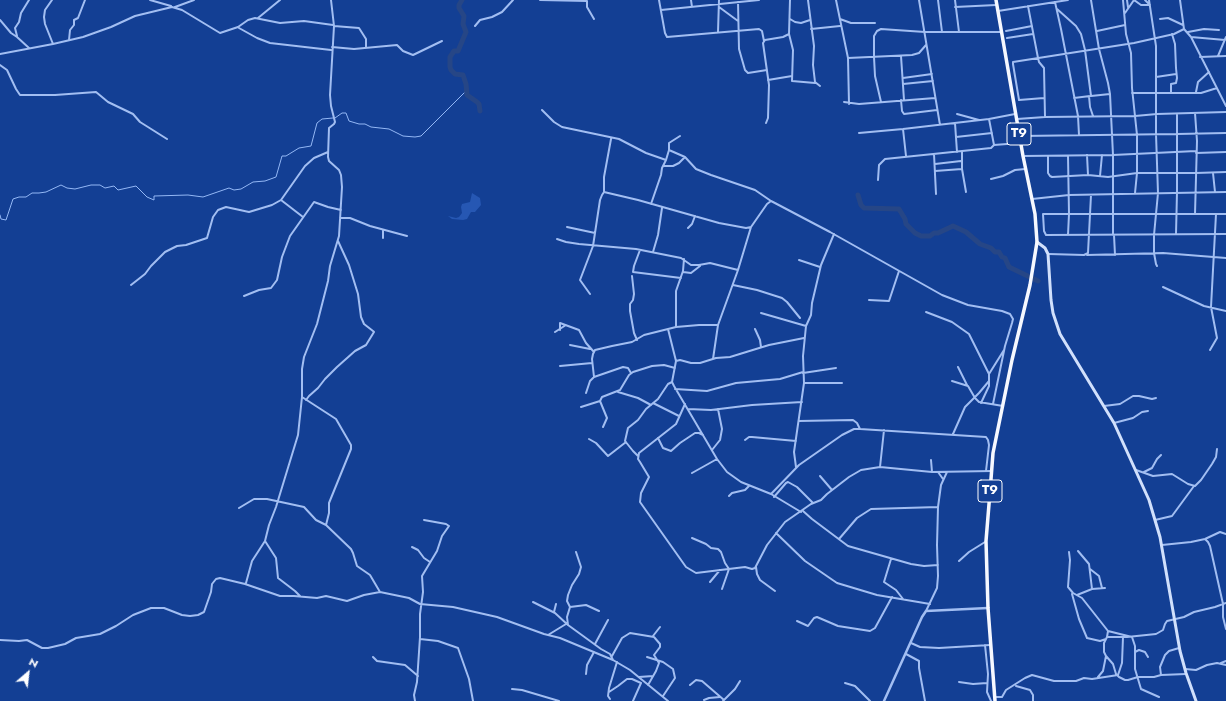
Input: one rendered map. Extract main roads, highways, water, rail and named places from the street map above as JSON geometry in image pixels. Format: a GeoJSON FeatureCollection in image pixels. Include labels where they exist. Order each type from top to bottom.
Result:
{"type":"FeatureCollection","features":[{"type":"Feature","properties":{"kind":"highway","name":"T9"},"geometry":{"type":"LineString","coordinates":[[995,699],[988,608],[986,541],[993,453],[1002,406],[1034,268],[1037,242],[1035,214],[1020,143],[996,0]]}},
{"type":"Feature","properties":{"kind":"main road"},"geometry":{"type":"LineString","coordinates":[[1037,242],[1045,248],[1048,254],[1051,300],[1056,324],[1064,342],[1114,423],[1147,496],[1162,545],[1186,674],[1196,701]]}},
{"type":"Feature","properties":{"kind":"waterway"},"geometry":{"type":"LineString","coordinates":[[462,0],[459,8],[464,16],[463,24],[466,32],[458,51],[454,51],[450,57],[450,67],[455,74],[463,75],[467,95],[479,104],[480,111]]}},
{"type":"Feature","properties":{"kind":"waterway"},"geometry":{"type":"LineString","coordinates":[[335,118],[342,113],[346,113],[349,121],[365,124],[371,127],[389,129],[403,136],[421,136],[466,91]]}},
{"type":"Feature","properties":{"kind":"waterway"},"geometry":{"type":"LineString","coordinates":[[0,215],[1,219],[6,220],[13,199],[26,197],[32,193],[46,192],[61,185],[67,188],[75,189],[91,185],[100,185],[105,188],[114,186],[118,190],[136,186],[147,197],[154,200],[154,196],[188,195],[203,197],[229,188],[234,190],[241,189],[253,182],[265,181],[276,177],[282,156],[286,156],[299,148],[311,146],[317,123],[322,119],[333,118]]}},
{"type":"Feature","properties":{"kind":"waterway"},"geometry":{"type":"LineString","coordinates":[[858,195],[861,205],[864,208],[899,209],[905,219],[906,224],[915,233],[921,236],[930,236],[953,226],[966,232],[980,244],[991,248],[995,252],[999,252],[1002,257],[1005,258],[1009,267],[1038,281]]}}]}
